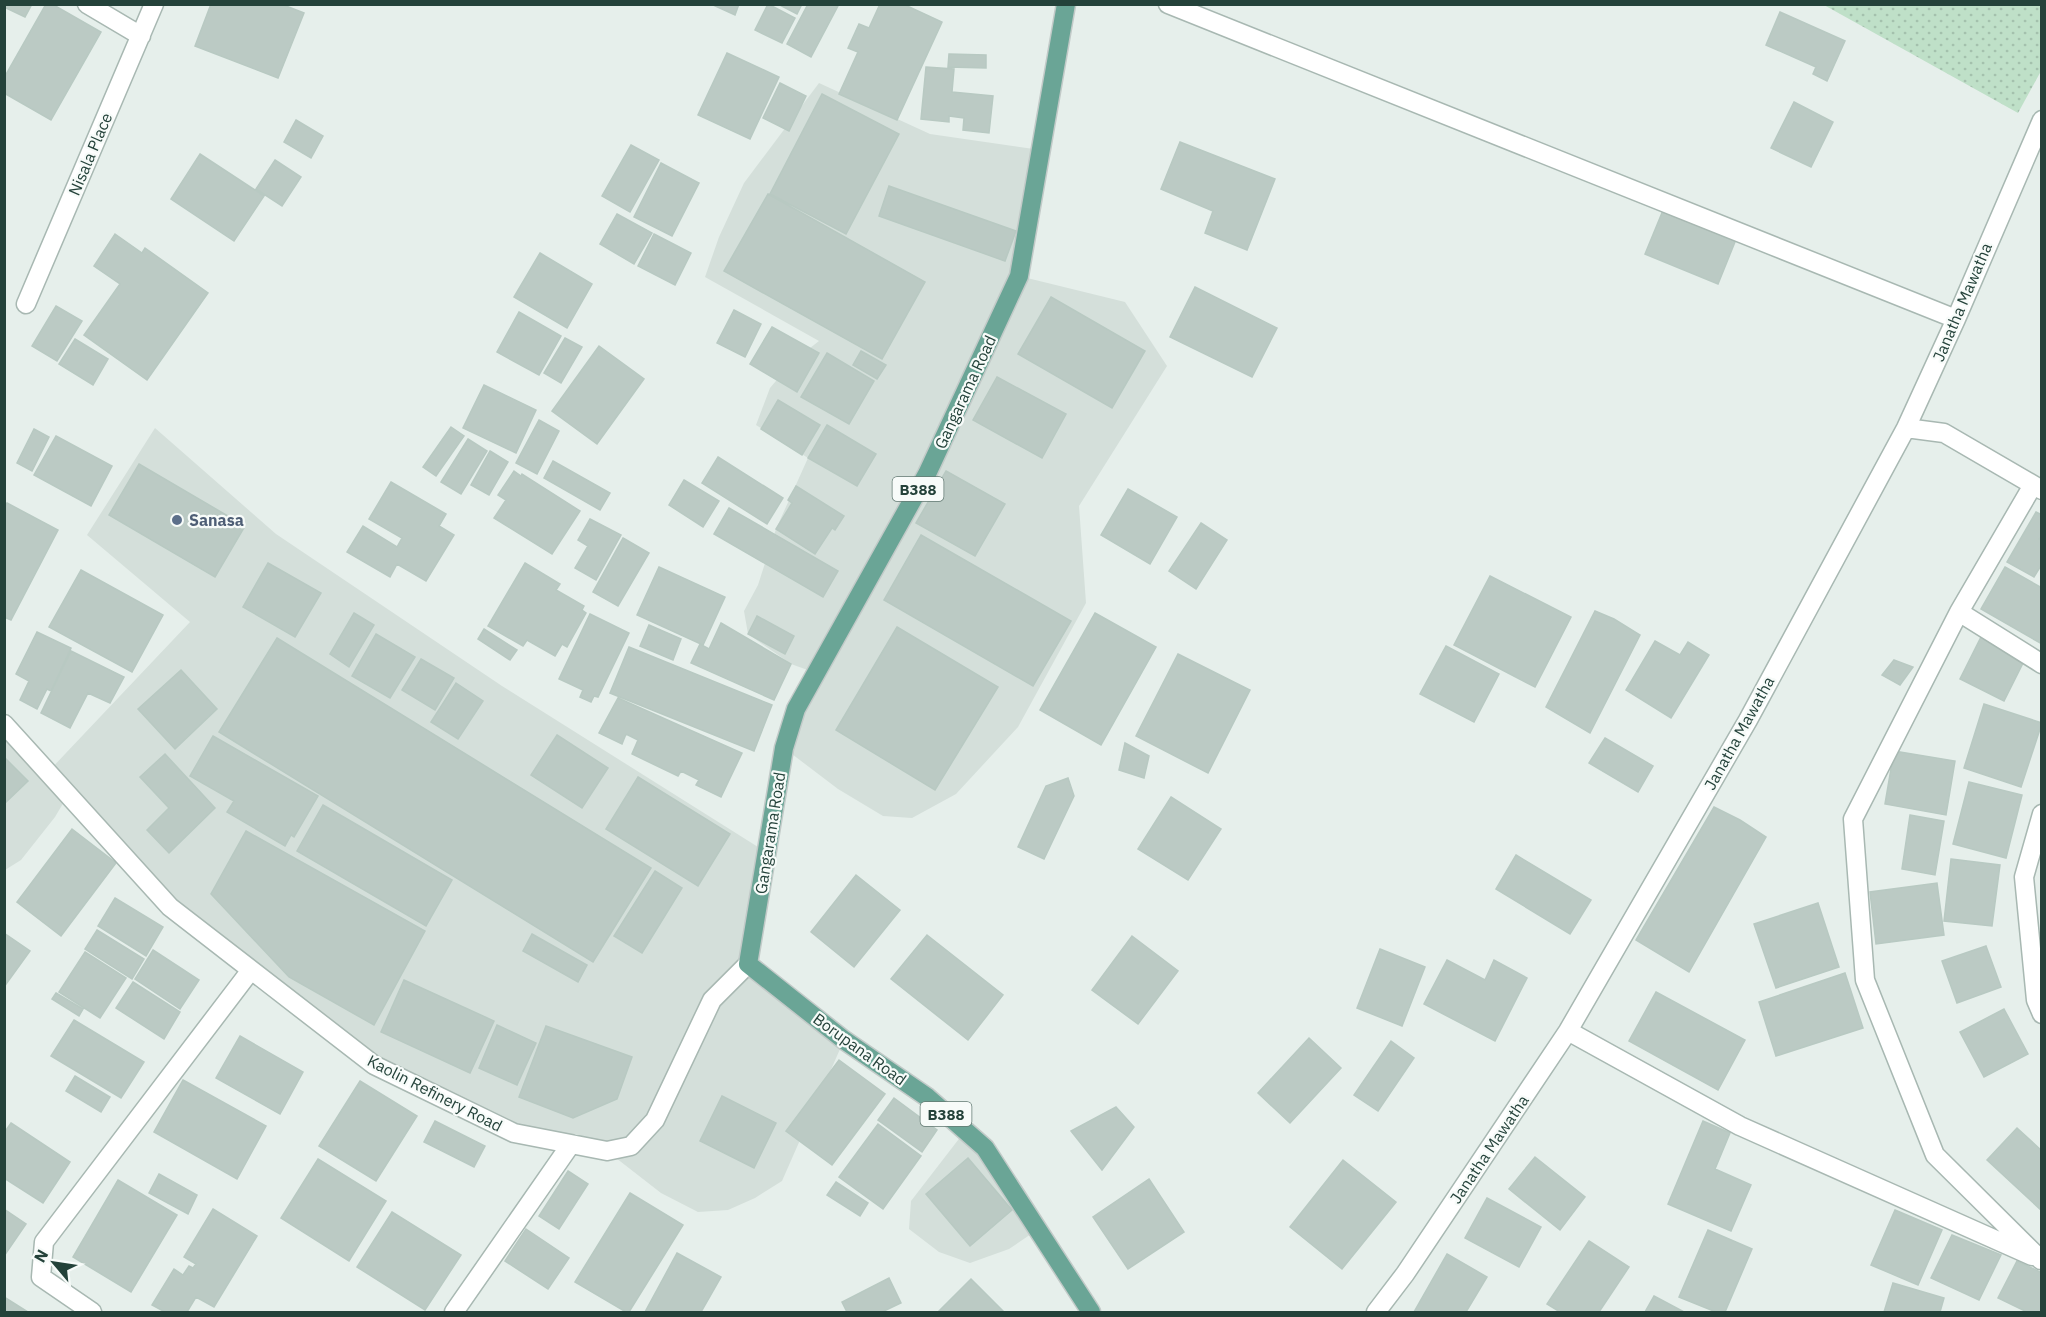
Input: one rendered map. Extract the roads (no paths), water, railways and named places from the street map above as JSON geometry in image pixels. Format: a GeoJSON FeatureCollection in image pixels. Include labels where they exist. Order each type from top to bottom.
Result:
{"type":"FeatureCollection","features":[{"type":"Feature","properties":{"kind":"main road","name":"Gangarama Road"},"geometry":{"type":"LineString","coordinates":[[748,964],[784,748],[796,709],[927,474],[1019,276],[1066,4]]}},
{"type":"Feature","properties":{"kind":"main road","name":"Borupana Road"},"geometry":{"type":"LineString","coordinates":[[748,964],[844,1040],[927,1097],[985,1148],[1091,1312]]}},
{"type":"Feature","properties":{"kind":"street"},"geometry":{"type":"LineString","coordinates":[[87,4],[141,36]]}},
{"type":"Feature","properties":{"kind":"street","name":"Nisala Place"},"geometry":{"type":"LineString","coordinates":[[26,304],[154,4]]}},
{"type":"Feature","properties":{"kind":"street"},"geometry":{"type":"LineString","coordinates":[[1168,4],[1956,320]]}},
{"type":"Feature","properties":{"kind":"street","name":"Janatha Mawatha"},"geometry":{"type":"LineString","coordinates":[[1376,1312],[1406,1274],[1568,1031],[1748,720],[1906,428],[1956,320],[2042,120]]}},
{"type":"Feature","properties":{"kind":"street"},"geometry":{"type":"LineString","coordinates":[[1906,428],[1944,433],[2037,488],[1959,612],[1853,819],[1865,980],[1935,1155],[2041,1260]]}},
{"type":"Feature","properties":{"kind":"street"},"geometry":{"type":"LineString","coordinates":[[1959,612],[2042,664]]}},
{"type":"Feature","properties":{"kind":"street","name":"Kaolin Refinery Road"},"geometry":{"type":"LineString","coordinates":[[4,724],[170,907],[374,1065],[514,1133],[607,1151],[631,1146],[654,1120],[712,1000],[748,964]]}},
{"type":"Feature","properties":{"kind":"street"},"geometry":{"type":"LineString","coordinates":[[2042,814],[2024,877],[2036,1000],[2042,1014]]}},
{"type":"Feature","properties":{"kind":"street"},"geometry":{"type":"LineString","coordinates":[[2024,877],[2042,858]]}},
{"type":"Feature","properties":{"kind":"street"},"geometry":{"type":"LineString","coordinates":[[92,1312],[42,1277],[44,1242],[251,970]]}},
{"type":"Feature","properties":{"kind":"street"},"geometry":{"type":"LineString","coordinates":[[1568,1031],[1740,1126],[2041,1260]]}},
{"type":"Feature","properties":{"kind":"street"},"geometry":{"type":"LineString","coordinates":[[454,1312],[571,1144]]}},
{"type":"Feature","properties":{"kind":"place","name":"Sanasa"},"geometry":{"type":"Point","coordinates":[177,520]}}]}
